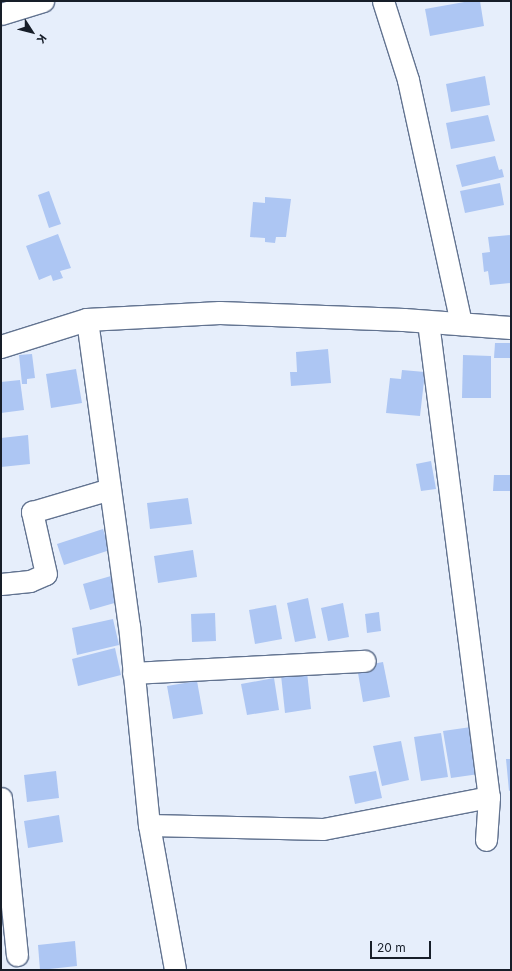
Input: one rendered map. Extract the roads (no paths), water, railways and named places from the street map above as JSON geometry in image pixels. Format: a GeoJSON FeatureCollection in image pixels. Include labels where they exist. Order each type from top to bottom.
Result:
{"type":"FeatureCollection","features":[{"type":"Feature","properties":{"kind":"street"},"geometry":{"type":"LineString","coordinates":[[1,14],[42,1]]}},
{"type":"Feature","properties":{"kind":"street"},"geometry":{"type":"LineString","coordinates":[[383,1],[408,80],[461,324]]}},
{"type":"Feature","properties":{"kind":"street"},"geometry":{"type":"LineString","coordinates":[[1,347],[87,320],[220,313],[428,322],[511,328]]}},
{"type":"Feature","properties":{"kind":"street"},"geometry":{"type":"LineString","coordinates":[[87,320],[133,673],[149,826],[175,970]]}},
{"type":"Feature","properties":{"kind":"street"},"geometry":{"type":"LineString","coordinates":[[428,322],[488,798],[486,840]]}},
{"type":"Feature","properties":{"kind":"street"},"geometry":{"type":"LineString","coordinates":[[1,584],[30,581],[46,574],[32,512],[110,489]]}},
{"type":"Feature","properties":{"kind":"street"},"geometry":{"type":"LineString","coordinates":[[133,673],[365,661]]}},
{"type":"Feature","properties":{"kind":"street"},"geometry":{"type":"LineString","coordinates":[[1,798],[4,858],[17,955]]}},
{"type":"Feature","properties":{"kind":"street"},"geometry":{"type":"LineString","coordinates":[[149,826],[323,829],[488,798]]}}]}
